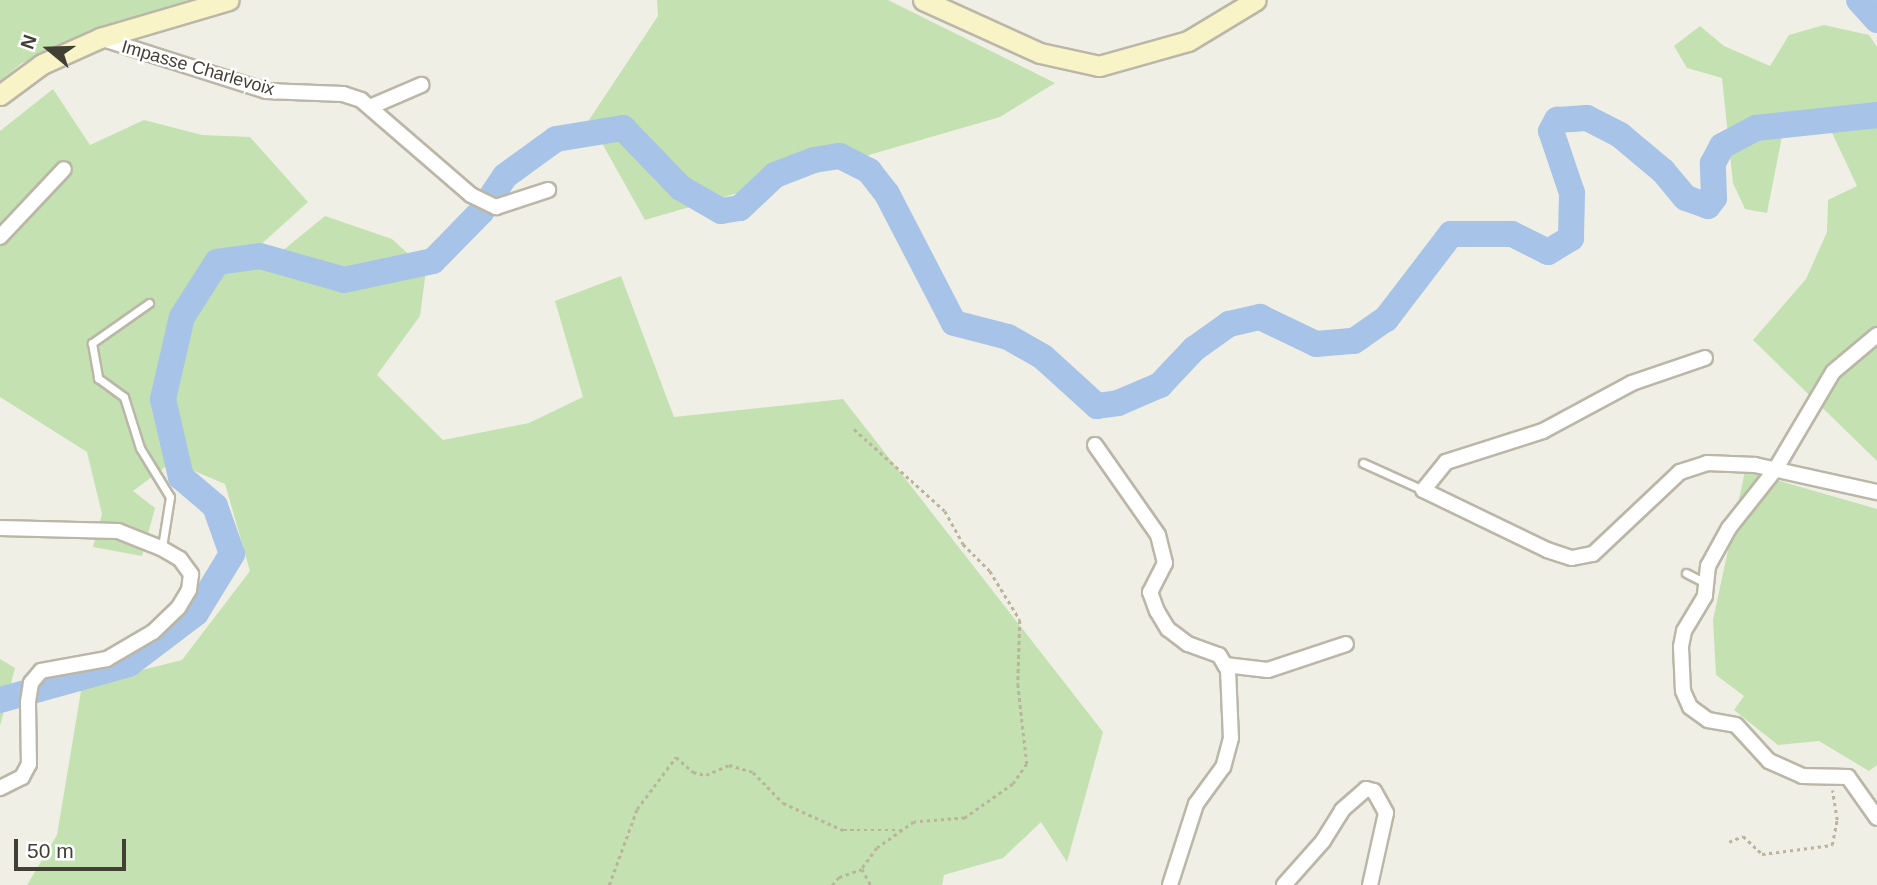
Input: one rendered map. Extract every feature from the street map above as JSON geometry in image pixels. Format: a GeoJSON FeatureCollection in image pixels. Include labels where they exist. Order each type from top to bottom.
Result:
{"type":"FeatureCollection","features":[{"type":"Feature","properties":{"kind":"main road"},"geometry":{"type":"LineString","coordinates":[[0,95],[42,64],[100,38],[229,0]]}},
{"type":"Feature","properties":{"kind":"main road"},"geometry":{"type":"LineString","coordinates":[[923,0],[1040,53],[1099,66],[1188,41],[1256,0]]}},
{"type":"Feature","properties":{"kind":"street","name":"Impasse Charlevoix"},"geometry":{"type":"LineString","coordinates":[[100,38],[266,91],[343,94],[370,107],[471,195],[496,207],[548,190]]}},
{"type":"Feature","properties":{"kind":"street"},"geometry":{"type":"LineString","coordinates":[[370,107],[421,85]]}},
{"type":"Feature","properties":{"kind":"street"},"geometry":{"type":"LineString","coordinates":[[0,237],[64,169]]}},
{"type":"Feature","properties":{"kind":"street"},"geometry":{"type":"LineString","coordinates":[[1877,335],[1833,372],[1775,470],[1729,528],[1708,566],[1705,596],[1684,631],[1681,647],[1682,691],[1690,707],[1708,720],[1736,725],[1769,761],[1802,776],[1848,777],[1877,818]]}},
{"type":"Feature","properties":{"kind":"street"},"geometry":{"type":"LineString","coordinates":[[1705,358],[1632,383],[1543,431],[1446,462],[1423,490],[1547,550],[1572,558],[1593,554],[1679,472],[1730,461],[1877,492]]}},
{"type":"Feature","properties":{"kind":"street"},"geometry":{"type":"LineString","coordinates":[[1095,445],[1158,535],[1165,563],[1150,592],[1157,611],[1168,629],[1188,645],[1219,654],[1225,665],[1231,738],[1223,767],[1196,804],[1170,885]]}},
{"type":"Feature","properties":{"kind":"street"},"geometry":{"type":"LineString","coordinates":[[0,528],[118,531],[162,548],[180,559],[191,574],[189,590],[178,608],[153,632],[107,659],[53,667],[31,683],[28,703],[29,764],[22,777],[0,788]]}},
{"type":"Feature","properties":{"kind":"street"},"geometry":{"type":"LineString","coordinates":[[1225,665],[1268,670],[1346,644]]}},
{"type":"Feature","properties":{"kind":"street"},"geometry":{"type":"LineString","coordinates":[[1284,885],[1323,841],[1342,810],[1366,789],[1374,791],[1386,813],[1370,885]]}},
{"type":"Feature","properties":{"kind":"lane"},"geometry":{"type":"LineString","coordinates":[[149,303],[92,343],[99,378],[124,397],[140,448],[170,497],[162,548]]}},
{"type":"Feature","properties":{"kind":"lane"},"geometry":{"type":"LineString","coordinates":[[1363,463],[1423,490]]}},
{"type":"Feature","properties":{"kind":"lane"},"geometry":{"type":"LineString","coordinates":[[1686,573],[1707,583]]}},
{"type":"Feature","properties":{"kind":"path"},"geometry":{"type":"LineString","coordinates":[[832,885],[839,877],[862,869],[877,848],[914,822],[965,818],[1013,784],[1027,764],[1018,684],[1020,620],[990,571],[963,544],[945,511],[854,429]]}},
{"type":"Feature","properties":{"kind":"path"},"geometry":{"type":"LineString","coordinates":[[609,885],[637,809],[676,757],[693,772],[706,775],[729,765],[753,772],[783,803],[843,830],[901,830]]}},
{"type":"Feature","properties":{"kind":"path"},"geometry":{"type":"LineString","coordinates":[[1729,842],[1743,836],[1762,854],[1832,845],[1836,838],[1833,777]]}},
{"type":"Feature","properties":{"kind":"path"},"geometry":{"type":"LineString","coordinates":[[862,869],[871,885]]}},
{"type":"Feature","properties":{"kind":"green space"},"geometry":{"type":"Polygon","coordinates":[[[0,0],[188,0],[22,63],[0,81],[0,0]]]}},
{"type":"Feature","properties":{"kind":"green space"},"geometry":{"type":"Polygon","coordinates":[[[657,0],[888,0],[1055,83],[1000,117],[645,220],[589,120],[658,16],[657,0]]]}},
{"type":"Feature","properties":{"kind":"green space"},"geometry":{"type":"Polygon","coordinates":[[[1824,25],[1869,35],[1877,47],[1877,461],[1753,340],[1806,279],[1827,232],[1828,200],[1857,186],[1827,122],[1786,116],[1767,213],[1745,209],[1733,183],[1722,78],[1687,68],[1674,46],[1700,26],[1724,46],[1770,66],[1789,35],[1824,25]]]}},
{"type":"Feature","properties":{"kind":"green space"},"geometry":{"type":"Polygon","coordinates":[[[53,89],[90,145],[144,120],[202,135],[250,137],[308,202],[258,247],[217,255],[176,317],[157,408],[169,464],[133,491],[155,508],[142,556],[93,547],[102,514],[87,452],[0,397],[0,131],[53,89]]]}},
{"type":"Feature","properties":{"kind":"green space"},"geometry":{"type":"Polygon","coordinates":[[[325,216],[392,239],[426,270],[420,316],[377,375],[443,440],[529,423],[583,397],[555,301],[621,276],[674,417],[843,399],[1103,732],[1067,862],[1041,822],[1003,858],[944,875],[942,885],[27,885],[57,835],[82,685],[182,660],[250,571],[225,484],[185,467],[169,398],[190,321],[223,271],[270,261],[325,216]]]}},
{"type":"Feature","properties":{"kind":"green space"},"geometry":{"type":"Polygon","coordinates":[[[1745,471],[1877,509],[1877,765],[1869,771],[1819,741],[1778,745],[1734,710],[1744,696],[1716,675],[1713,620],[1745,471]]]}},
{"type":"Feature","properties":{"kind":"green space"},"geometry":{"type":"Polygon","coordinates":[[[0,659],[15,668],[0,726],[0,659]]]}},
{"type":"Feature","properties":{"kind":"waterway"},"geometry":{"type":"LineString","coordinates":[[1859,0],[1877,20]]}},
{"type":"Feature","properties":{"kind":"waterway"},"geometry":{"type":"LineString","coordinates":[[0,700],[129,664],[196,613],[232,554],[215,506],[181,477],[163,399],[182,317],[217,262],[260,256],[344,280],[433,261],[481,212],[505,176],[556,139],[623,128],[681,188],[721,211],[740,208],[775,175],[814,160],[840,156],[869,171],[887,194],[954,323],[1008,337],[1043,357],[1097,406],[1118,403],[1160,385],[1194,349],[1229,324],[1260,317],[1316,344],[1354,341],[1386,319],[1451,234],[1512,234],[1548,252],[1571,238],[1572,193],[1551,131],[1557,120],[1587,118],[1620,135],[1663,171],[1686,198],[1708,206],[1714,198],[1713,163],[1722,146],[1756,128],[1877,115]]}}]}
